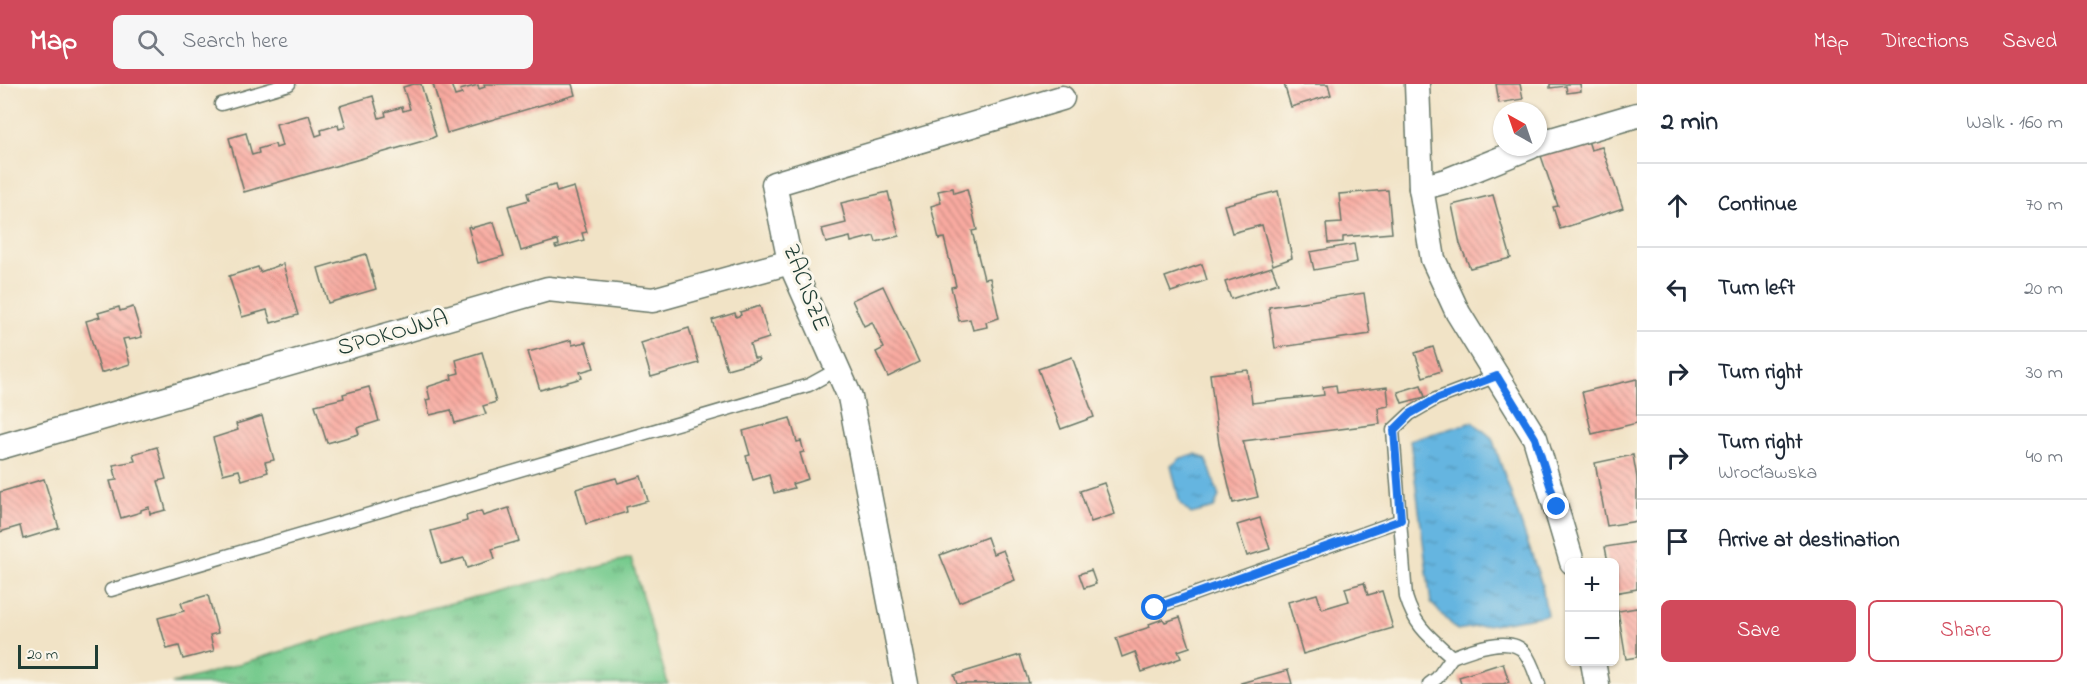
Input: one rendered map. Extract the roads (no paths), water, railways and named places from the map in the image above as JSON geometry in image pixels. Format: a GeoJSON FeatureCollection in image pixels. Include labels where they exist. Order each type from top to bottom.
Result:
{"type":"FeatureCollection","features":[{"type":"Feature","properties":{"kind":"street"},"geometry":{"type":"LineString","coordinates":[[1417,84],[1421,188],[1433,259],[1458,313],[1535,438],[1571,558]]}},
{"type":"Feature","properties":{"kind":"street","name":"ZACISZE"},"geometry":{"type":"LineString","coordinates":[[906,684],[850,397],[790,262],[774,184],[1062,98]]}},
{"type":"Feature","properties":{"kind":"street"},"geometry":{"type":"LineString","coordinates":[[1547,141],[1637,115]]}},
{"type":"Feature","properties":{"kind":"street"},"geometry":{"type":"LineString","coordinates":[[1421,188],[1468,173],[1509,156]]}},
{"type":"Feature","properties":{"kind":"street","name":"SPOKOJNA"},"geometry":{"type":"LineString","coordinates":[[0,447],[548,289],[654,300],[790,262]]}},
{"type":"Feature","properties":{"kind":"street"},"geometry":{"type":"LineString","coordinates":[[1594,666],[1598,684]]}},
{"type":"Feature","properties":{"kind":"lane"},"geometry":{"type":"LineString","coordinates":[[221,104],[289,84]]}},
{"type":"Feature","properties":{"kind":"lane"},"geometry":{"type":"LineString","coordinates":[[111,590],[809,385],[838,369]]}},
{"type":"Feature","properties":{"kind":"lane"},"geometry":{"type":"LineString","coordinates":[[1452,657],[1426,634],[1412,615],[1406,597],[1394,430],[1410,414],[1436,399],[1497,376]]}},
{"type":"Feature","properties":{"kind":"lane"},"geometry":{"type":"LineString","coordinates":[[1155,608],[1401,520]]}},
{"type":"Feature","properties":{"kind":"lane"},"geometry":{"type":"LineString","coordinates":[[1429,684],[1437,678],[1452,657],[1495,645],[1513,644],[1524,651],[1533,666],[1539,684]]}},
{"type":"Feature","properties":{"kind":"water"},"geometry":{"type":"Polygon","coordinates":[[[1473,422],[1492,438],[1542,585],[1547,615],[1457,630],[1431,603],[1410,440],[1473,422]]]}},
{"type":"Feature","properties":{"kind":"water"},"geometry":{"type":"Polygon","coordinates":[[[1196,454],[1207,460],[1219,496],[1214,508],[1191,514],[1180,503],[1171,466],[1181,458],[1196,454]]]}}]}
